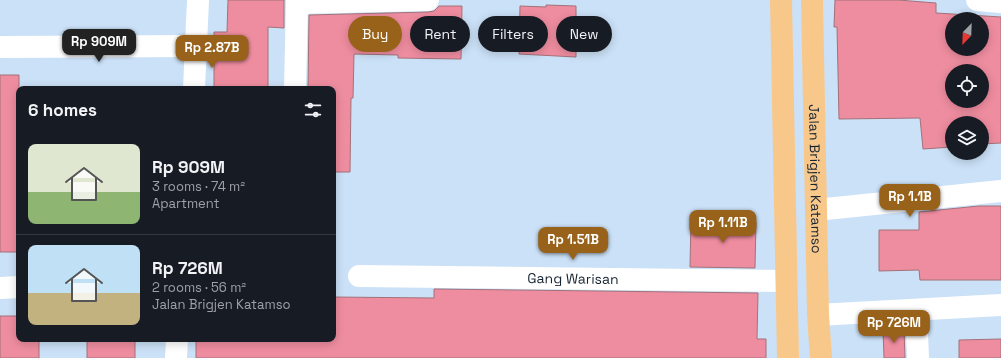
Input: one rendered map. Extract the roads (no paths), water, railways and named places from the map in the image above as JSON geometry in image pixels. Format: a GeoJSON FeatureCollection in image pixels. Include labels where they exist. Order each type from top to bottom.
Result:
{"type":"FeatureCollection","features":[{"type":"Feature","properties":{"kind":"main road"},"geometry":{"type":"LineString","coordinates":[[781,0],[788,358]]}},
{"type":"Feature","properties":{"kind":"main road","name":"Jalan Brigjen Katamso"},"geometry":{"type":"LineString","coordinates":[[812,0],[818,315],[821,358]]}},
{"type":"Feature","properties":{"kind":"main road"},"geometry":{"type":"LineString","coordinates":[[787,319],[818,315]]}},
{"type":"Feature","properties":{"kind":"street"},"geometry":{"type":"LineString","coordinates":[[194,86],[198,0]]}},
{"type":"Feature","properties":{"kind":"street"},"geometry":{"type":"LineString","coordinates":[[295,86],[297,1],[428,0]]}},
{"type":"Feature","properties":{"kind":"street"},"geometry":{"type":"LineString","coordinates":[[977,0],[1001,2]]}},
{"type":"Feature","properties":{"kind":"street"},"geometry":{"type":"LineString","coordinates":[[0,47],[197,46]]}},
{"type":"Feature","properties":{"kind":"street"},"geometry":{"type":"LineString","coordinates":[[816,210],[1001,191]]}},
{"type":"Feature","properties":{"kind":"street","name":"Gang Warisan"},"geometry":{"type":"LineString","coordinates":[[359,276],[786,281]]}},
{"type":"Feature","properties":{"kind":"street"},"geometry":{"type":"LineString","coordinates":[[0,288],[16,287]]}},
{"type":"Feature","properties":{"kind":"street"},"geometry":{"type":"LineString","coordinates":[[818,315],[1001,305]]}},
{"type":"Feature","properties":{"kind":"street"},"geometry":{"type":"LineString","coordinates":[[916,310],[918,358]]}},
{"type":"Feature","properties":{"kind":"street"},"geometry":{"type":"LineString","coordinates":[[176,358],[177,342]]}}]}
